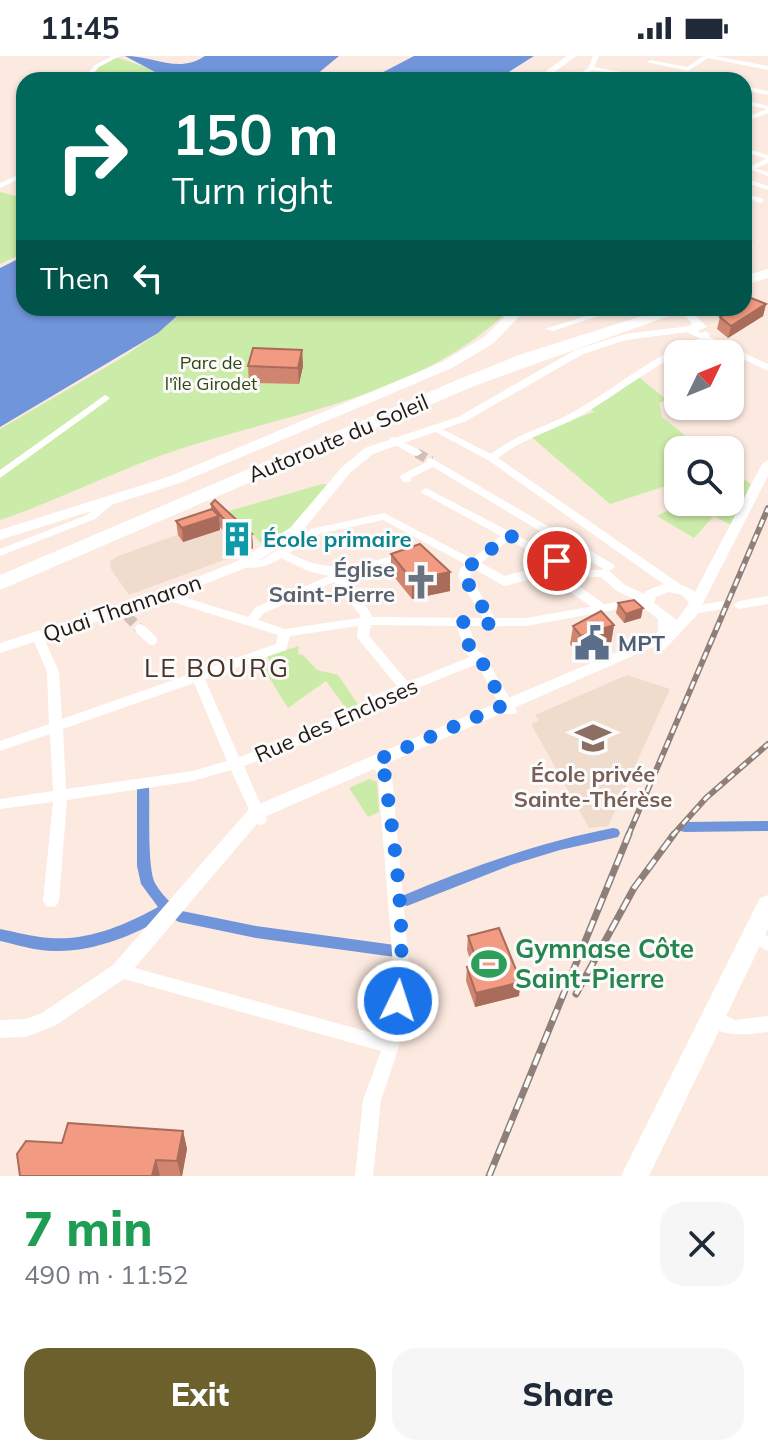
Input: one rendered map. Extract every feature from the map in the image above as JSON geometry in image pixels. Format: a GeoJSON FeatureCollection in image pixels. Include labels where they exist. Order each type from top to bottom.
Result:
{"type":"FeatureCollection","features":[{"type":"Feature","properties":{"kind":"highway","name":"Autoroute du Soleil"},"geometry":{"type":"LineString","coordinates":[[0,571],[472,370],[631,316]]}},
{"type":"Feature","properties":{"kind":"highway","name":"Autoroute du Soleil"},"geometry":{"type":"LineString","coordinates":[[0,583],[482,376],[695,325]]}},
{"type":"Feature","properties":{"kind":"main road"},"geometry":{"type":"LineString","coordinates":[[549,72],[572,56]]}},
{"type":"Feature","properties":{"kind":"main road"},"geometry":{"type":"LineString","coordinates":[[0,528],[169,475],[340,405],[441,361],[485,334],[503,316]]}},
{"type":"Feature","properties":{"kind":"main road"},"geometry":{"type":"LineString","coordinates":[[0,535],[174,480],[447,365],[489,340],[513,316]]}},
{"type":"Feature","properties":{"kind":"main road"},"geometry":{"type":"LineString","coordinates":[[635,1176],[712,1017],[760,940],[768,905]]}},
{"type":"Feature","properties":{"kind":"street"},"geometry":{"type":"LineString","coordinates":[[91,72],[117,56]]}},
{"type":"Feature","properties":{"kind":"street"},"geometry":{"type":"LineString","coordinates":[[586,72],[596,56]]}},
{"type":"Feature","properties":{"kind":"street"},"geometry":{"type":"LineString","coordinates":[[652,59],[688,69],[707,56],[768,68]]}},
{"type":"Feature","properties":{"kind":"street"},"geometry":{"type":"LineString","coordinates":[[591,68],[612,72]]}},
{"type":"Feature","properties":{"kind":"street"},"geometry":{"type":"LineString","coordinates":[[752,168],[768,158]]}},
{"type":"Feature","properties":{"kind":"street"},"geometry":{"type":"LineString","coordinates":[[752,168],[768,174]]}},
{"type":"Feature","properties":{"kind":"street"},"geometry":{"type":"LineString","coordinates":[[752,198],[760,201]]}},
{"type":"Feature","properties":{"kind":"street"},"geometry":{"type":"LineString","coordinates":[[549,329],[593,316]]}},
{"type":"Feature","properties":{"kind":"street"},"geometry":{"type":"LineString","coordinates":[[492,458],[517,438],[577,414],[695,325]]}},
{"type":"Feature","properties":{"kind":"street","name":"Quai Thannaron"},"geometry":{"type":"LineString","coordinates":[[0,648],[123,613],[243,564],[295,531],[353,463],[394,440],[482,409],[579,352],[617,339],[695,325],[768,368]]}},
{"type":"Feature","properties":{"kind":"street"},"geometry":{"type":"LineString","coordinates":[[0,475],[105,398]]}},
{"type":"Feature","properties":{"kind":"street"},"geometry":{"type":"LineString","coordinates":[[433,428],[492,458],[633,555],[689,600]]}},
{"type":"Feature","properties":{"kind":"street"},"geometry":{"type":"LineString","coordinates":[[394,440],[417,453]]}},
{"type":"Feature","properties":{"kind":"street"},"geometry":{"type":"LineString","coordinates":[[407,480],[405,477],[432,462],[606,570],[621,588],[647,600]]}},
{"type":"Feature","properties":{"kind":"street"},"geometry":{"type":"LineString","coordinates":[[665,619],[707,581],[768,464]]}},
{"type":"Feature","properties":{"kind":"street"},"geometry":{"type":"LineString","coordinates":[[426,491],[581,574],[606,570],[633,555]]}},
{"type":"Feature","properties":{"kind":"street"},"geometry":{"type":"LineString","coordinates":[[0,553],[91,517],[111,500]]}},
{"type":"Feature","properties":{"kind":"street"},"geometry":{"type":"LineString","coordinates":[[243,564],[263,564],[315,531],[379,516],[505,581],[538,572],[573,587],[601,608]]}},
{"type":"Feature","properties":{"kind":"street"},"geometry":{"type":"LineString","coordinates":[[493,624],[464,577],[472,563],[509,535]]}},
{"type":"Feature","properties":{"kind":"street"},"geometry":{"type":"LineString","coordinates":[[281,553],[299,565],[335,575],[366,615],[363,637],[406,688]]}},
{"type":"Feature","properties":{"kind":"street"},"geometry":{"type":"LineString","coordinates":[[250,623],[260,610],[335,575],[414,554]]}},
{"type":"Feature","properties":{"kind":"street"},"geometry":{"type":"LineString","coordinates":[[164,595],[285,633],[364,621],[493,624],[647,600],[659,590],[689,600],[719,604]]}},
{"type":"Feature","properties":{"kind":"street"},"geometry":{"type":"LineString","coordinates":[[647,600],[647,605],[665,619]]}},
{"type":"Feature","properties":{"kind":"street"},"geometry":{"type":"LineString","coordinates":[[507,708],[663,645],[689,600]]}},
{"type":"Feature","properties":{"kind":"street"},"geometry":{"type":"LineString","coordinates":[[743,605],[767,605]]}},
{"type":"Feature","properties":{"kind":"street"},"geometry":{"type":"LineString","coordinates":[[0,1029],[26,1028],[49,1019],[120,971],[258,816],[657,640],[665,632],[665,619]]}},
{"type":"Feature","properties":{"kind":"street"},"geometry":{"type":"LineString","coordinates":[[462,622],[471,652],[480,658],[507,708]]}},
{"type":"Feature","properties":{"kind":"street"},"geometry":{"type":"LineString","coordinates":[[140,629],[152,640]]}},
{"type":"Feature","properties":{"kind":"street"},"geometry":{"type":"LineString","coordinates":[[0,746],[282,647],[285,633]]}},
{"type":"Feature","properties":{"kind":"street"},"geometry":{"type":"LineString","coordinates":[[38,637],[53,672],[60,798],[51,901]]}},
{"type":"Feature","properties":{"kind":"street","name":"Rue des Encloses"},"geometry":{"type":"LineString","coordinates":[[0,804],[60,798],[193,776],[237,763],[300,740],[406,688],[480,658]]}},
{"type":"Feature","properties":{"kind":"street"},"geometry":{"type":"LineString","coordinates":[[197,676],[258,816]]}},
{"type":"Feature","properties":{"kind":"street"},"geometry":{"type":"LineString","coordinates":[[364,1176],[372,1100],[391,1046],[402,978],[395,866],[379,763]]}},
{"type":"Feature","properties":{"kind":"street"},"geometry":{"type":"LineString","coordinates":[[120,971],[391,1046]]}},
{"type":"Feature","properties":{"kind":"street"},"geometry":{"type":"LineString","coordinates":[[712,1017],[734,1028],[768,1024]]}},
{"type":"Feature","properties":{"kind":"shaded area"},"geometry":{"type":"Polygon","coordinates":[[[213,522],[233,525],[254,549],[129,595],[111,569],[110,561],[118,556],[213,522]]]}},
{"type":"Feature","properties":{"kind":"shaded area","name":"École privée Sainte-Thérèse"},"geometry":{"type":"Polygon","coordinates":[[[627,675],[670,689],[608,826],[589,828],[531,724],[539,721],[535,715],[627,675]]]}},
{"type":"Feature","properties":{"kind":"green space"},"geometry":{"type":"Polygon","coordinates":[[[115,57],[160,72],[90,72],[115,57]]]}},
{"type":"Feature","properties":{"kind":"green space"},"geometry":{"type":"Polygon","coordinates":[[[0,192],[16,196],[16,257],[0,264],[0,192]]]}},
{"type":"Feature","properties":{"kind":"green space","name":"Parc de l'île Girodet"},"geometry":{"type":"Polygon","coordinates":[[[178,316],[501,316],[474,339],[434,364],[391,384],[165,454],[0,520],[0,429],[120,359],[178,316]]]}},
{"type":"Feature","properties":{"kind":"green space"},"geometry":{"type":"Polygon","coordinates":[[[635,374],[664,398],[664,401],[659,403],[662,417],[686,436],[664,436],[664,487],[610,504],[529,435],[594,412],[590,408],[635,374]]]}},
{"type":"Feature","properties":{"kind":"green space"},"geometry":{"type":"Polygon","coordinates":[[[744,479],[751,484],[744,498],[744,479]]]}},
{"type":"Feature","properties":{"kind":"green space"},"geometry":{"type":"Polygon","coordinates":[[[322,484],[330,485],[292,527],[265,547],[229,511],[322,484]]]}},
{"type":"Feature","properties":{"kind":"green space"},"geometry":{"type":"Polygon","coordinates":[[[664,512],[664,516],[714,516],[694,538],[657,516],[664,512]]]}},
{"type":"Feature","properties":{"kind":"green space"},"geometry":{"type":"Polygon","coordinates":[[[714,516],[735,516],[731,525],[714,516]]]}},
{"type":"Feature","properties":{"kind":"green space"},"geometry":{"type":"Polygon","coordinates":[[[299,646],[298,654],[303,655],[317,670],[338,675],[359,706],[348,711],[326,681],[288,708],[262,666],[270,662],[267,656],[299,646]]]}},
{"type":"Feature","properties":{"kind":"green space"},"geometry":{"type":"Polygon","coordinates":[[[369,779],[377,782],[379,812],[368,817],[349,788],[369,779]]]}},
{"type":"Feature","properties":{"kind":"water"},"geometry":{"type":"Polygon","coordinates":[[[125,56],[185,64],[205,56],[339,56],[320,72],[155,72],[125,56]]]}},
{"type":"Feature","properties":{"kind":"water"},"geometry":{"type":"Polygon","coordinates":[[[414,56],[534,56],[509,72],[383,72],[414,56]]]}},
{"type":"Feature","properties":{"kind":"water"},"geometry":{"type":"Polygon","coordinates":[[[16,260],[16,316],[177,316],[158,333],[0,427],[0,268],[16,260]]]}},
{"type":"Feature","properties":{"kind":"building"},"geometry":{"type":"Polygon","coordinates":[[[752,298],[766,304],[752,313],[752,298]]]}},
{"type":"Feature","properties":{"kind":"building"},"geometry":{"type":"Polygon","coordinates":[[[722,316],[747,316],[731,326],[722,316]]]}},
{"type":"Feature","properties":{"kind":"building"},"geometry":{"type":"Polygon","coordinates":[[[253,348],[302,350],[298,368],[248,366],[253,348]]]}},
{"type":"Feature","properties":{"kind":"building"},"geometry":{"type":"Polygon","coordinates":[[[215,500],[252,534],[241,539],[211,504],[215,500]]]}},
{"type":"Feature","properties":{"kind":"building"},"geometry":{"type":"Polygon","coordinates":[[[212,509],[219,516],[182,528],[176,521],[212,509]]]}},
{"type":"Feature","properties":{"kind":"building"},"geometry":{"type":"Polygon","coordinates":[[[420,544],[450,572],[412,580],[391,554],[420,544]]]}},
{"type":"Feature","properties":{"kind":"building"},"geometry":{"type":"Polygon","coordinates":[[[634,600],[643,608],[626,614],[618,603],[634,600]]]}},
{"type":"Feature","properties":{"kind":"building"},"geometry":{"type":"Polygon","coordinates":[[[601,611],[614,625],[581,636],[573,626],[601,611]]]}},
{"type":"Feature","properties":{"kind":"building","name":"Gymnase Côte Saint-Pierre"},"geometry":{"type":"Polygon","coordinates":[[[499,928],[521,982],[476,993],[467,967],[478,964],[468,936],[499,928]]]}},
{"type":"Feature","properties":{"kind":"building"},"geometry":{"type":"Polygon","coordinates":[[[68,1123],[183,1131],[177,1161],[156,1160],[152,1176],[20,1176],[17,1154],[26,1141],[62,1143],[68,1123]]]}},
{"type":"Feature","properties":{"kind":"waterway"},"geometry":{"type":"LineString","coordinates":[[143,787],[144,866],[148,884],[167,909]]}},
{"type":"Feature","properties":{"kind":"waterway"},"geometry":{"type":"LineString","coordinates":[[685,827],[768,826]]}},
{"type":"Feature","properties":{"kind":"waterway"},"geometry":{"type":"LineString","coordinates":[[407,900],[508,860],[613,833]]}},
{"type":"Feature","properties":{"kind":"waterway"},"geometry":{"type":"LineString","coordinates":[[0,935],[46,944],[74,944],[116,933],[167,909]]}},
{"type":"Feature","properties":{"kind":"waterway"},"geometry":{"type":"LineString","coordinates":[[167,909],[179,916],[256,932],[395,951]]}},
{"type":"Feature","properties":{"kind":"tunnel"},"geometry":{"type":"LineString","coordinates":[[417,453],[431,461]]}},
{"type":"Feature","properties":{"kind":"tunnel"},"geometry":{"type":"LineString","coordinates":[[127,616],[140,629]]}},
{"type":"Feature","properties":{"kind":"railway"},"geometry":{"type":"LineString","coordinates":[[628,836],[768,508]]}},
{"type":"Feature","properties":{"kind":"railway"},"geometry":{"type":"LineString","coordinates":[[672,836],[706,798],[768,744]]}},
{"type":"Feature","properties":{"kind":"railway"},"geometry":{"type":"LineString","coordinates":[[489,1176],[629,834]]}},
{"type":"Feature","properties":{"kind":"railway"},"geometry":{"type":"LineString","coordinates":[[576,994],[634,888],[674,834]]}},
{"type":"Feature","properties":{"kind":"place","name":"École primaire"},"geometry":{"type":"Point","coordinates":[237,539]}},
{"type":"Feature","properties":{"kind":"place","name":"Église Saint-Pierre"},"geometry":{"type":"Point","coordinates":[421,582]}},
{"type":"Feature","properties":{"kind":"place","name":"MPT"},"geometry":{"type":"Point","coordinates":[592,643]}},
{"type":"Feature","properties":{"kind":"place","name":"École privée Sainte-Thérèse"},"geometry":{"type":"Point","coordinates":[593,738]}},
{"type":"Feature","properties":{"kind":"place","name":"Gymnase Côte Saint-Pierre"},"geometry":{"type":"Point","coordinates":[489,964]}},
{"type":"Feature","properties":{"kind":"district","name":"LE BOURG"},"geometry":{"type":"Point","coordinates":[217,668]}},
{"type":"Feature","properties":{"kind":"route"},"geometry":{"type":"LineString","coordinates":[[398,1001],[402,978],[395,866],[384,771],[377,760],[504,705],[480,658],[471,652],[465,638],[462,622],[493,624],[464,577],[466,569],[509,535],[557,561]]}}]}
